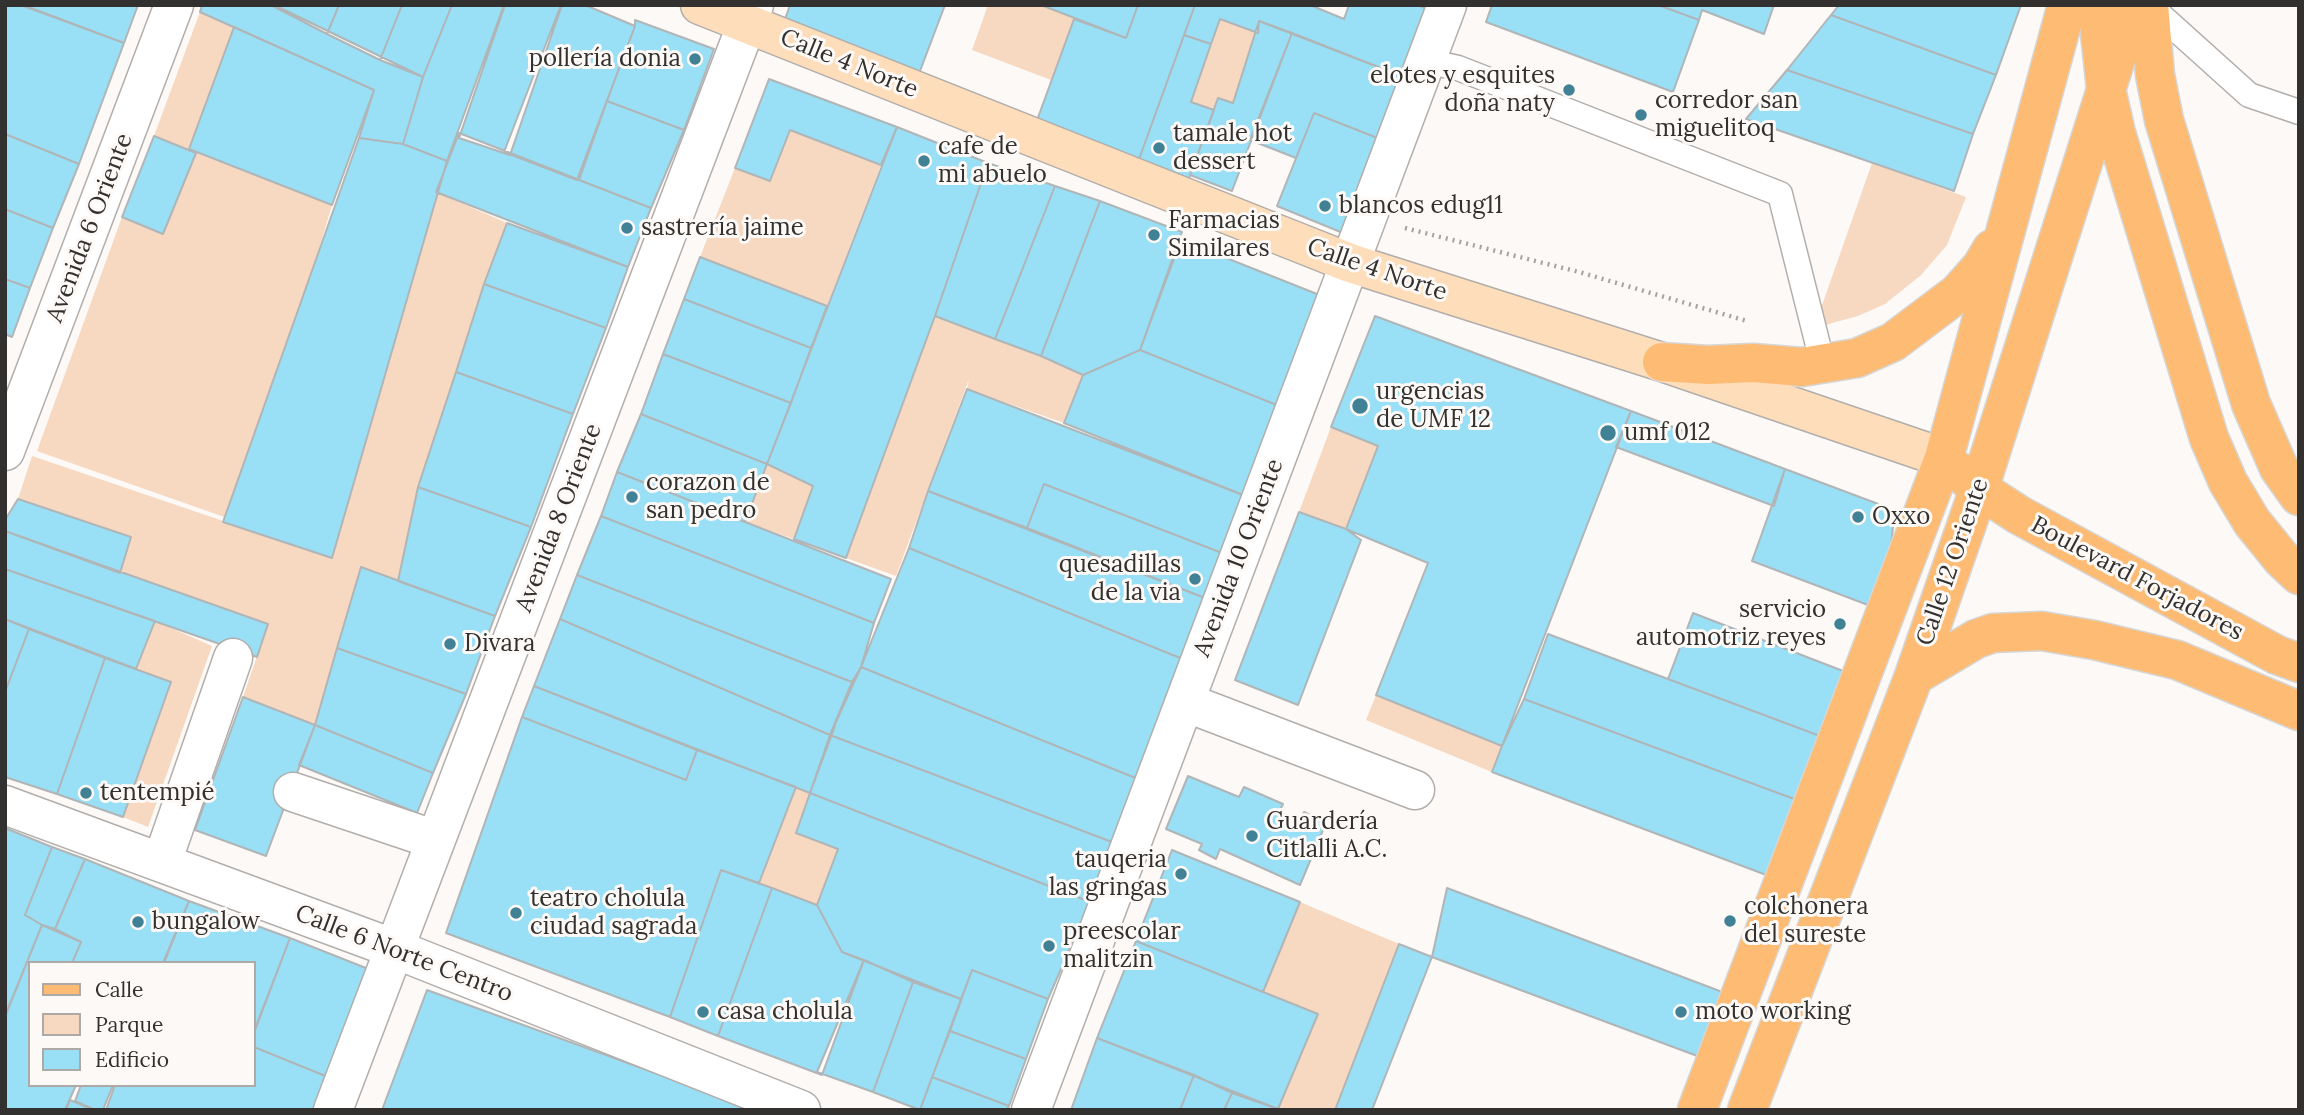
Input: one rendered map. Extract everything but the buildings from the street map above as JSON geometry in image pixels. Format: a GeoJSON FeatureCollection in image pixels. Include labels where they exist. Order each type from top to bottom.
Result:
{"type":"FeatureCollection","features":[{"type":"Feature","properties":{"kind":"main road","name":"Calle 4 Norte"},"geometry":{"type":"LineString","coordinates":[[700,5],[751,14],[1350,263],[1662,362],[1944,458],[1979,489]]}},
{"type":"Feature","properties":{"kind":"main road","name":"Calle 12 Oriente"},"geometry":{"type":"LineString","coordinates":[[1697,1110],[1944,458],[2067,5]]}},
{"type":"Feature","properties":{"kind":"main road"},"geometry":{"type":"LineString","coordinates":[[2097,5],[2106,89],[2116,133],[2209,438],[2228,482],[2252,522],[2282,559],[2299,575]]}},
{"type":"Feature","properties":{"kind":"main road","name":"Calle 12 Oriente"},"geometry":{"type":"LineString","coordinates":[[1747,1110],[1914,676],[1979,489],[2106,89],[2130,5]]}},
{"type":"Feature","properties":{"kind":"main road"},"geometry":{"type":"LineString","coordinates":[[2149,5],[2155,75],[2168,132],[2251,404],[2279,468],[2299,496]]}},
{"type":"Feature","properties":{"kind":"main road"},"geometry":{"type":"LineString","coordinates":[[1662,362],[1708,365],[1753,363],[1802,367],[1857,358],[1893,342],[1958,293],[1982,266],[2006,226]]}},
{"type":"Feature","properties":{"kind":"main road","name":"Boulevard Forjadores"},"geometry":{"type":"LineString","coordinates":[[1979,489],[2019,515],[2277,655],[2299,663]]}},
{"type":"Feature","properties":{"kind":"main road"},"geometry":{"type":"LineString","coordinates":[[1914,676],[1976,639],[1993,633],[2042,631],[2094,640],[2177,660],[2299,711]]}},
{"type":"Feature","properties":{"kind":"street","name":"Avenida 6 Oriente"},"geometry":{"type":"LineString","coordinates":[[5,451],[174,5]]}},
{"type":"Feature","properties":{"kind":"street","name":"Avenida 10 Oriente"},"geometry":{"type":"LineString","coordinates":[[1031,1110],[1447,5]]}},
{"type":"Feature","properties":{"kind":"street","name":"Avenida 8 Oriente"},"geometry":{"type":"LineString","coordinates":[[333,1110],[751,14]]}},
{"type":"Feature","properties":{"kind":"street"},"geometry":{"type":"LineString","coordinates":[[162,862],[233,657]]}},
{"type":"Feature","properties":{"kind":"street"},"geometry":{"type":"LineString","coordinates":[[1185,702],[1415,790]]}},
{"type":"Feature","properties":{"kind":"street"},"geometry":{"type":"LineString","coordinates":[[293,792],[436,840]]}},
{"type":"Feature","properties":{"kind":"street","name":"Calle 6 Norte Centro"},"geometry":{"type":"LineString","coordinates":[[5,805],[396,949],[801,1110]]}},
{"type":"Feature","properties":{"kind":"lane"},"geometry":{"type":"LineString","coordinates":[[2149,5],[2249,95],[2299,112]]}},
{"type":"Feature","properties":{"kind":"lane"},"geometry":{"type":"LineString","coordinates":[[1426,61],[1458,68],[1780,194],[1823,365]]}},
{"type":"Feature","properties":{"kind":"green space"},"geometry":{"type":"Polygon","coordinates":[[[988,5],[1040,5],[1074,19],[1051,80],[972,50],[988,5]]]}},
{"type":"Feature","properties":{"kind":"green space"},"geometry":{"type":"Polygon","coordinates":[[[200,12],[235,25],[189,149],[154,136],[200,12]]]}},
{"type":"Feature","properties":{"kind":"green space"},"geometry":{"type":"Polygon","coordinates":[[[1220,19],[1258,33],[1233,103],[1214,110],[1191,102],[1220,19]]]}},
{"type":"Feature","properties":{"kind":"green space"},"geometry":{"type":"Polygon","coordinates":[[[790,130],[881,165],[827,306],[700,257],[735,168],[770,181],[790,130]]]}},
{"type":"Feature","properties":{"kind":"green space"},"geometry":{"type":"Polygon","coordinates":[[[196,153],[332,205],[308,286],[227,518],[37,451],[122,217],[164,232],[196,153]]]}},
{"type":"Feature","properties":{"kind":"green space"},"geometry":{"type":"Polygon","coordinates":[[[1872,163],[1966,197],[1947,245],[1921,275],[1885,304],[1858,316],[1814,328],[1872,163]]]}},
{"type":"Feature","properties":{"kind":"green space"},"geometry":{"type":"Polygon","coordinates":[[[436,192],[507,223],[418,487],[398,581],[361,568],[315,725],[243,697],[268,624],[120,573],[131,537],[18,499],[32,456],[332,558],[436,192]]]}},
{"type":"Feature","properties":{"kind":"green space"},"geometry":{"type":"Polygon","coordinates":[[[935,316],[1083,375],[1064,423],[967,389],[969,379],[896,576],[846,558],[935,316]]]}},
{"type":"Feature","properties":{"kind":"green space"},"geometry":{"type":"Polygon","coordinates":[[[1331,427],[1378,446],[1346,529],[1299,512],[1331,427]]]}},
{"type":"Feature","properties":{"kind":"green space"},"geometry":{"type":"Polygon","coordinates":[[[767,464],[813,486],[794,539],[745,522],[767,464]]]}},
{"type":"Feature","properties":{"kind":"green space"},"geometry":{"type":"Polygon","coordinates":[[[155,621],[212,646],[148,827],[123,817],[171,683],[136,669],[155,621]]]}},
{"type":"Feature","properties":{"kind":"green space"},"geometry":{"type":"Polygon","coordinates":[[[1376,695],[1502,746],[1492,772],[1366,720],[1376,695]]]}},
{"type":"Feature","properties":{"kind":"green space"},"geometry":{"type":"Polygon","coordinates":[[[796,787],[810,793],[796,833],[838,849],[817,905],[759,883],[796,787]]]}},
{"type":"Feature","properties":{"kind":"green space"},"geometry":{"type":"Polygon","coordinates":[[[1300,902],[1399,944],[1335,1110],[1278,1109],[1315,1014],[1263,992],[1300,902]]]}},
{"type":"Feature","properties":{"kind":"place","name":"pollería donia"},"geometry":{"type":"Point","coordinates":[695,59]}},
{"type":"Feature","properties":{"kind":"place","name":"elotes y esquites doña naty"},"geometry":{"type":"Point","coordinates":[1569,90]}},
{"type":"Feature","properties":{"kind":"place","name":"corredor san miguelitoq"},"geometry":{"type":"Point","coordinates":[1641,115]}},
{"type":"Feature","properties":{"kind":"place","name":"tamale hot dessert"},"geometry":{"type":"Point","coordinates":[1159,148]}},
{"type":"Feature","properties":{"kind":"place","name":"cafe de mi abuelo"},"geometry":{"type":"Point","coordinates":[924,161]}},
{"type":"Feature","properties":{"kind":"place","name":"blancos edug11"},"geometry":{"type":"Point","coordinates":[1325,206]}},
{"type":"Feature","properties":{"kind":"place","name":"sastrería jaime"},"geometry":{"type":"Point","coordinates":[627,228]}},
{"type":"Feature","properties":{"kind":"place","name":"Farmacias Similares"},"geometry":{"type":"Point","coordinates":[1154,235]}},
{"type":"Feature","properties":{"kind":"place","name":"urgencias de UMF 12"},"geometry":{"type":"Point","coordinates":[1360,406]}},
{"type":"Feature","properties":{"kind":"place","name":"umf 012"},"geometry":{"type":"Point","coordinates":[1608,433]}},
{"type":"Feature","properties":{"kind":"place","name":"corazon de san pedro"},"geometry":{"type":"Point","coordinates":[632,497]}},
{"type":"Feature","properties":{"kind":"place","name":"Oxxo"},"geometry":{"type":"Point","coordinates":[1858,517]}},
{"type":"Feature","properties":{"kind":"place","name":"quesadillas de la via"},"geometry":{"type":"Point","coordinates":[1195,579]}},
{"type":"Feature","properties":{"kind":"place","name":"servicio automotriz reyes"},"geometry":{"type":"Point","coordinates":[1840,624]}},
{"type":"Feature","properties":{"kind":"place","name":"Divara"},"geometry":{"type":"Point","coordinates":[450,644]}},
{"type":"Feature","properties":{"kind":"place","name":"tentempié"},"geometry":{"type":"Point","coordinates":[86,793]}},
{"type":"Feature","properties":{"kind":"place","name":"Guardería Citlalli A.C."},"geometry":{"type":"Point","coordinates":[1252,836]}},
{"type":"Feature","properties":{"kind":"place","name":"tauqeria las gringas"},"geometry":{"type":"Point","coordinates":[1181,874]}},
{"type":"Feature","properties":{"kind":"place","name":"teatro cholula ciudad sagrada"},"geometry":{"type":"Point","coordinates":[516,913]}},
{"type":"Feature","properties":{"kind":"place","name":"colchonera del sureste"},"geometry":{"type":"Point","coordinates":[1730,921]}},
{"type":"Feature","properties":{"kind":"place","name":"bungalow"},"geometry":{"type":"Point","coordinates":[138,922]}},
{"type":"Feature","properties":{"kind":"place","name":"preescolar malitzin"},"geometry":{"type":"Point","coordinates":[1049,946]}},
{"type":"Feature","properties":{"kind":"place","name":"casa cholula"},"geometry":{"type":"Point","coordinates":[703,1012]}},
{"type":"Feature","properties":{"kind":"place","name":"moto working"},"geometry":{"type":"Point","coordinates":[1681,1012]}}]}
